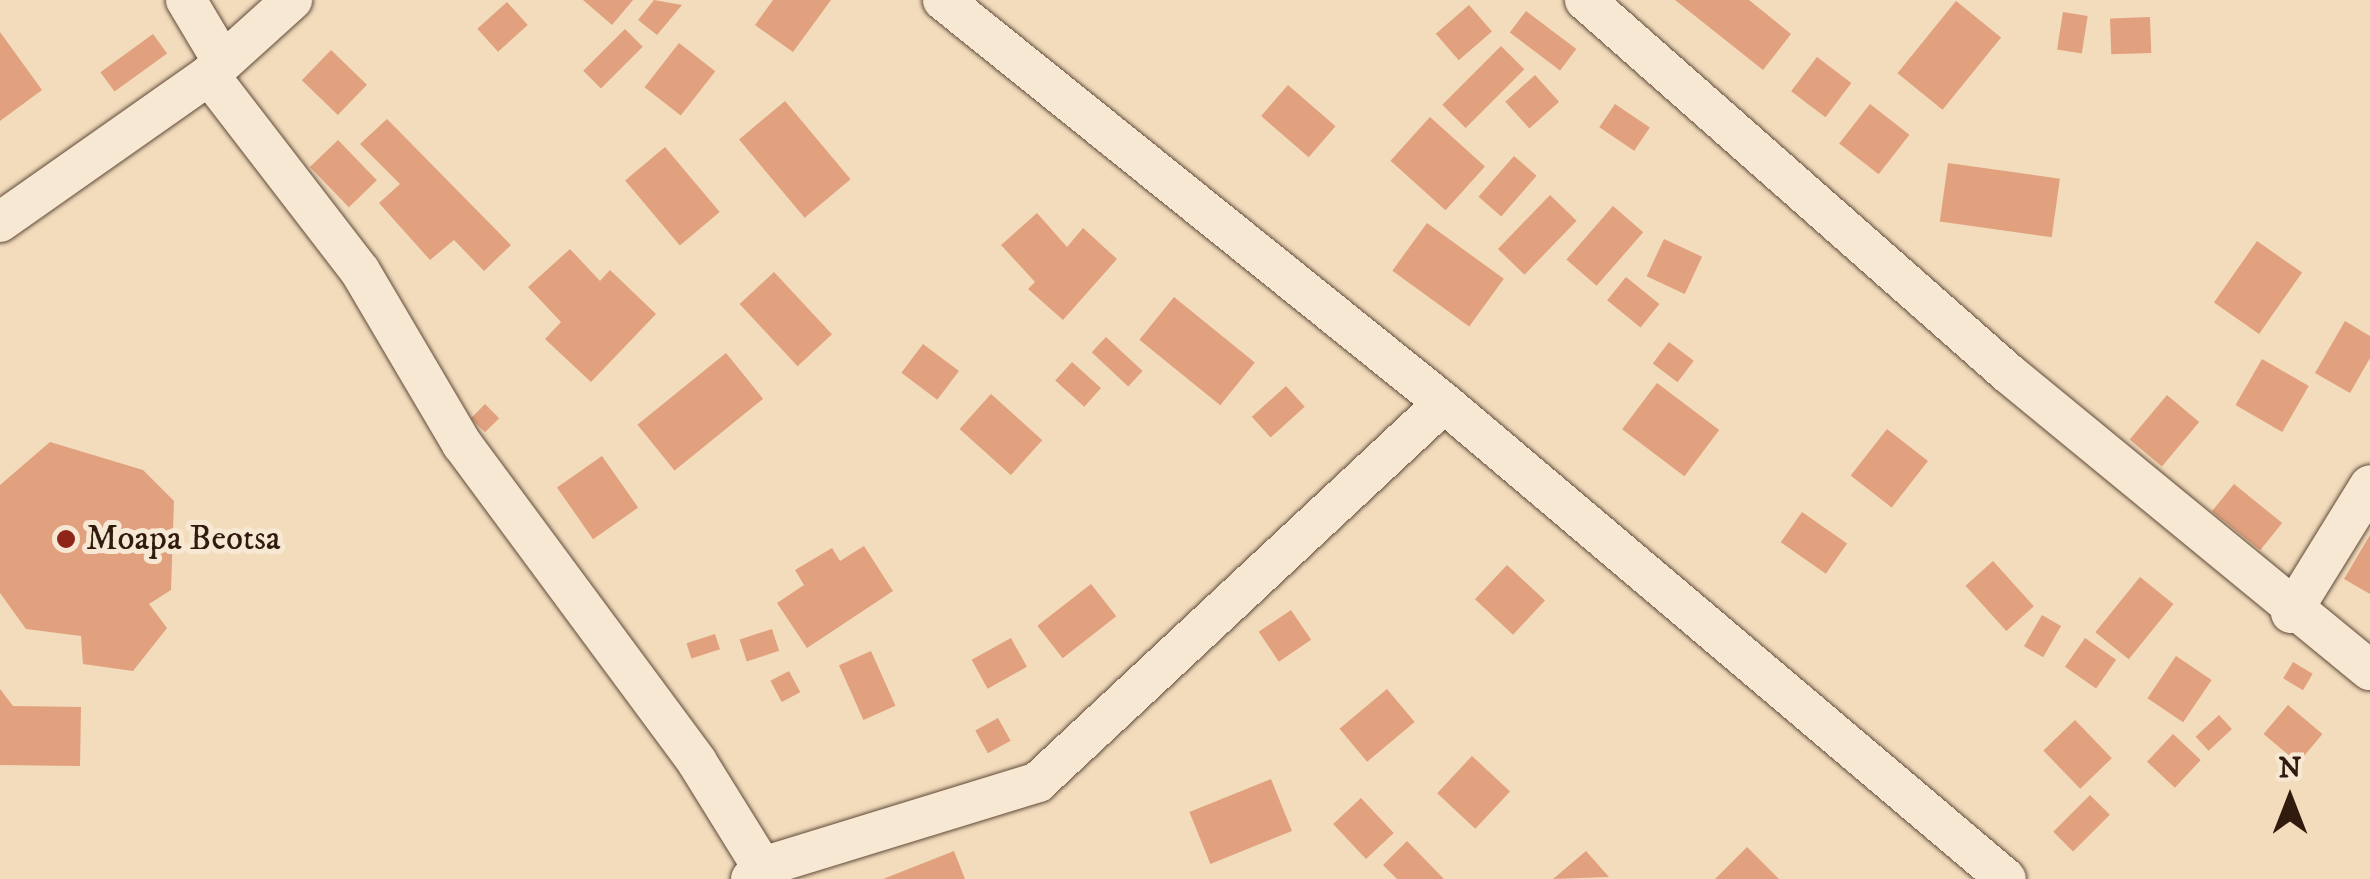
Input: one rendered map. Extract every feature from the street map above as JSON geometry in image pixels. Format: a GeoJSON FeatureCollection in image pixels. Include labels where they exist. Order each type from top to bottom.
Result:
{"type":"FeatureCollection","features":[{"type":"Feature","properties":{"kind":"street"},"geometry":{"type":"LineString","coordinates":[[186,0],[216,69],[360,271],[462,444],[697,762],[756,873],[1038,782],[1444,403]]}},
{"type":"Feature","properties":{"kind":"street"},"geometry":{"type":"LineString","coordinates":[[0,222],[216,69],[292,0]]}},
{"type":"Feature","properties":{"kind":"street"},"geometry":{"type":"LineString","coordinates":[[943,0],[1444,403],[2006,879]]}},
{"type":"Feature","properties":{"kind":"street"},"geometry":{"type":"LineString","coordinates":[[1584,0],[2291,613],[2370,670]]}},
{"type":"Feature","properties":{"kind":"street"},"geometry":{"type":"LineString","coordinates":[[2291,613],[2370,486]]}},
{"type":"Feature","properties":{"kind":"building"},"geometry":{"type":"Polygon","coordinates":[[[583,0],[633,0],[612,25],[583,0]]]}},
{"type":"Feature","properties":{"kind":"building"},"geometry":{"type":"Polygon","coordinates":[[[654,0],[682,5],[657,35],[638,20],[654,0]]]}},
{"type":"Feature","properties":{"kind":"building"},"geometry":{"type":"Polygon","coordinates":[[[773,0],[831,0],[793,52],[755,25],[773,0]]]}},
{"type":"Feature","properties":{"kind":"building"},"geometry":{"type":"Polygon","coordinates":[[[1675,0],[1749,0],[1791,34],[1763,70],[1675,0]]]}},
{"type":"Feature","properties":{"kind":"building"},"geometry":{"type":"Polygon","coordinates":[[[1956,1],[2001,38],[1943,110],[1897,73],[1956,1]]]}},
{"type":"Feature","properties":{"kind":"building"},"geometry":{"type":"Polygon","coordinates":[[[507,2],[528,25],[498,52],[477,29],[507,2]]]}},
{"type":"Feature","properties":{"kind":"building"},"geometry":{"type":"Polygon","coordinates":[[[1469,5],[1492,31],[1459,60],[1436,34],[1469,5]]]}},
{"type":"Feature","properties":{"kind":"building"},"geometry":{"type":"Polygon","coordinates":[[[1526,11],[1576,49],[1560,70],[1510,33],[1526,11]]]}},
{"type":"Feature","properties":{"kind":"building"},"geometry":{"type":"Polygon","coordinates":[[[2063,12],[2088,16],[2082,53],[2057,50],[2063,12]]]}},
{"type":"Feature","properties":{"kind":"building"},"geometry":{"type":"Polygon","coordinates":[[[2150,17],[2151,53],[2111,54],[2110,18],[2150,17]]]}},
{"type":"Feature","properties":{"kind":"building"},"geometry":{"type":"Polygon","coordinates":[[[625,29],[643,47],[601,88],[583,71],[625,29]]]}},
{"type":"Feature","properties":{"kind":"building"},"geometry":{"type":"Polygon","coordinates":[[[0,32],[42,90],[0,121],[0,32]]]}},
{"type":"Feature","properties":{"kind":"building"},"geometry":{"type":"Polygon","coordinates":[[[153,34],[167,53],[115,92],[100,72],[153,34]]]}},
{"type":"Feature","properties":{"kind":"building"},"geometry":{"type":"Polygon","coordinates":[[[679,43],[715,71],[681,115],[645,87],[679,43]]]}},
{"type":"Feature","properties":{"kind":"building"},"geometry":{"type":"Polygon","coordinates":[[[1501,46],[1524,69],[1466,128],[1442,105],[1501,46]]]}},
{"type":"Feature","properties":{"kind":"building"},"geometry":{"type":"Polygon","coordinates":[[[331,50],[367,85],[338,115],[302,80],[331,50]]]}},
{"type":"Feature","properties":{"kind":"building"},"geometry":{"type":"Polygon","coordinates":[[[1817,57],[1851,83],[1825,117],[1791,91],[1817,57]]]}},
{"type":"Feature","properties":{"kind":"building"},"geometry":{"type":"Polygon","coordinates":[[[1535,75],[1559,102],[1529,129],[1505,102],[1535,75]]]}},
{"type":"Feature","properties":{"kind":"building"},"geometry":{"type":"Polygon","coordinates":[[[1288,85],[1336,126],[1309,157],[1261,116],[1288,85]]]}},
{"type":"Feature","properties":{"kind":"building"},"geometry":{"type":"Polygon","coordinates":[[[785,101],[851,179],[805,218],[739,140],[785,101]]]}},
{"type":"Feature","properties":{"kind":"building"},"geometry":{"type":"Polygon","coordinates":[[[1615,104],[1650,127],[1634,151],[1599,127],[1615,104]]]}},
{"type":"Feature","properties":{"kind":"building"},"geometry":{"type":"Polygon","coordinates":[[[1870,104],[1909,135],[1879,174],[1839,143],[1870,104]]]}},
{"type":"Feature","properties":{"kind":"building"},"geometry":{"type":"Polygon","coordinates":[[[1430,117],[1485,167],[1446,210],[1391,161],[1430,117]]]}},
{"type":"Feature","properties":{"kind":"building"},"geometry":{"type":"Polygon","coordinates":[[[387,119],[511,245],[484,271],[454,240],[430,260],[379,203],[400,184],[360,144],[387,119]]]}},
{"type":"Feature","properties":{"kind":"building"},"geometry":{"type":"Polygon","coordinates":[[[338,140],[377,180],[349,207],[310,167],[338,140]]]}},
{"type":"Feature","properties":{"kind":"building"},"geometry":{"type":"Polygon","coordinates":[[[665,147],[720,212],[680,246],[625,180],[665,147]]]}},
{"type":"Feature","properties":{"kind":"building"},"geometry":{"type":"Polygon","coordinates":[[[1514,156],[1537,176],[1501,216],[1479,197],[1514,156]]]}},
{"type":"Feature","properties":{"kind":"building"},"geometry":{"type":"Polygon","coordinates":[[[1948,163],[2060,179],[2052,237],[1940,221],[1948,163]]]}},
{"type":"Feature","properties":{"kind":"building"},"geometry":{"type":"Polygon","coordinates":[[[1550,195],[1577,221],[1525,275],[1498,249],[1550,195]]]}},
{"type":"Feature","properties":{"kind":"building"},"geometry":{"type":"Polygon","coordinates":[[[1613,206],[1643,232],[1597,286],[1566,260],[1613,206]]]}},
{"type":"Feature","properties":{"kind":"building"},"geometry":{"type":"Polygon","coordinates":[[[1037,213],[1067,247],[1083,228],[1117,259],[1063,320],[1028,289],[1035,282],[1001,245],[1037,213]]]}},
{"type":"Feature","properties":{"kind":"building"},"geometry":{"type":"Polygon","coordinates":[[[1427,223],[1504,279],[1469,327],[1392,271],[1427,223]]]}},
{"type":"Feature","properties":{"kind":"building"},"geometry":{"type":"Polygon","coordinates":[[[1664,239],[1702,257],[1685,294],[1647,276],[1664,239]]]}},
{"type":"Feature","properties":{"kind":"building"},"geometry":{"type":"Polygon","coordinates":[[[2257,241],[2302,273],[2259,334],[2214,302],[2257,241]]]}},
{"type":"Feature","properties":{"kind":"building"},"geometry":{"type":"Polygon","coordinates":[[[570,249],[600,281],[610,270],[656,314],[591,382],[545,339],[561,322],[528,287],[570,249]]]}},
{"type":"Feature","properties":{"kind":"building"},"geometry":{"type":"Polygon","coordinates":[[[774,272],[832,334],[798,366],[740,304],[774,272]]]}},
{"type":"Feature","properties":{"kind":"building"},"geometry":{"type":"Polygon","coordinates":[[[1626,277],[1659,304],[1641,327],[1607,300],[1626,277]]]}},
{"type":"Feature","properties":{"kind":"building"},"geometry":{"type":"Polygon","coordinates":[[[1174,297],[1255,362],[1220,405],[1139,340],[1174,297]]]}},
{"type":"Feature","properties":{"kind":"building"},"geometry":{"type":"Polygon","coordinates":[[[2345,321],[2370,336],[2370,358],[2350,393],[2315,373],[2345,321]]]}},
{"type":"Feature","properties":{"kind":"building"},"geometry":{"type":"Polygon","coordinates":[[[1106,337],[1143,371],[1128,386],[1092,352],[1106,337]]]}},
{"type":"Feature","properties":{"kind":"building"},"geometry":{"type":"Polygon","coordinates":[[[1669,342],[1694,361],[1678,382],[1653,364],[1669,342]]]}},
{"type":"Feature","properties":{"kind":"building"},"geometry":{"type":"Polygon","coordinates":[[[923,344],[959,371],[937,400],[901,373],[923,344]]]}},
{"type":"Feature","properties":{"kind":"building"},"geometry":{"type":"Polygon","coordinates":[[[726,353],[763,399],[675,471],[637,425],[726,353]]]}},
{"type":"Feature","properties":{"kind":"building"},"geometry":{"type":"Polygon","coordinates":[[[2262,359],[2309,386],[2282,432],[2236,405],[2262,359]]]}},
{"type":"Feature","properties":{"kind":"building"},"geometry":{"type":"Polygon","coordinates":[[[1072,362],[1101,388],[1084,407],[1055,381],[1072,362]]]}},
{"type":"Feature","properties":{"kind":"building"},"geometry":{"type":"Polygon","coordinates":[[[1657,383],[1719,430],[1684,476],[1622,429],[1657,383]]]}},
{"type":"Feature","properties":{"kind":"building"},"geometry":{"type":"Polygon","coordinates":[[[1286,386],[1305,407],[1271,438],[1252,417],[1286,386]]]}},
{"type":"Feature","properties":{"kind":"building"},"geometry":{"type":"Polygon","coordinates":[[[991,394],[1042,440],[1011,475],[960,429],[991,394]]]}},
{"type":"Feature","properties":{"kind":"building"},"geometry":{"type":"Polygon","coordinates":[[[2167,395],[2199,422],[2162,466],[2130,439],[2167,395]]]}},
{"type":"Feature","properties":{"kind":"building"},"geometry":{"type":"Polygon","coordinates":[[[485,404],[499,418],[485,432],[471,418],[485,404]]]}},
{"type":"Feature","properties":{"kind":"building"},"geometry":{"type":"Polygon","coordinates":[[[1887,429],[1928,461],[1892,508],[1851,475],[1887,429]]]}},
{"type":"Feature","properties":{"kind":"building"},"geometry":{"type":"Polygon","coordinates":[[[50,442],[143,470],[174,501],[171,590],[149,604],[167,628],[133,671],[83,664],[81,636],[26,629],[0,593],[0,485],[50,442]]]}},
{"type":"Feature","properties":{"kind":"building"},"geometry":{"type":"Polygon","coordinates":[[[602,456],[638,508],[593,539],[557,488],[602,456]]]}},
{"type":"Feature","properties":{"kind":"building"},"geometry":{"type":"Polygon","coordinates":[[[2234,484],[2282,523],[2260,550],[2212,511],[2234,484]]]}},
{"type":"Feature","properties":{"kind":"building"},"geometry":{"type":"Polygon","coordinates":[[[1802,512],[1847,544],[1826,574],[1781,542],[1802,512]]]}},
{"type":"Feature","properties":{"kind":"building"},"geometry":{"type":"Polygon","coordinates":[[[2370,535],[2370,594],[2344,579],[2370,535]]]}},
{"type":"Feature","properties":{"kind":"building"},"geometry":{"type":"Polygon","coordinates":[[[864,546],[893,591],[807,648],[777,603],[804,585],[795,570],[832,548],[840,561],[864,546]]]}},
{"type":"Feature","properties":{"kind":"building"},"geometry":{"type":"Polygon","coordinates":[[[1993,561],[2034,606],[2006,631],[1966,586],[1993,561]]]}},
{"type":"Feature","properties":{"kind":"building"},"geometry":{"type":"Polygon","coordinates":[[[1507,565],[1545,600],[1513,635],[1475,599],[1507,565]]]}},
{"type":"Feature","properties":{"kind":"building"},"geometry":{"type":"Polygon","coordinates":[[[2140,577],[2173,604],[2129,659],[2095,632],[2140,577]]]}},
{"type":"Feature","properties":{"kind":"building"},"geometry":{"type":"Polygon","coordinates":[[[1091,584],[1116,616],[1063,658],[1037,626],[1091,584]]]}},
{"type":"Feature","properties":{"kind":"building"},"geometry":{"type":"Polygon","coordinates":[[[1291,610],[1311,640],[1279,662],[1259,632],[1291,610]]]}},
{"type":"Feature","properties":{"kind":"building"},"geometry":{"type":"Polygon","coordinates":[[[2042,615],[2061,626],[2043,657],[2024,646],[2042,615]]]}},
{"type":"Feature","properties":{"kind":"building"},"geometry":{"type":"Polygon","coordinates":[[[772,629],[779,651],[747,661],[740,640],[772,629]]]}},
{"type":"Feature","properties":{"kind":"building"},"geometry":{"type":"Polygon","coordinates":[[[715,634],[720,649],[691,658],[686,643],[715,634]]]}},
{"type":"Feature","properties":{"kind":"building"},"geometry":{"type":"Polygon","coordinates":[[[1011,638],[1027,667],[988,689],[972,660],[1011,638]]]}},
{"type":"Feature","properties":{"kind":"building"},"geometry":{"type":"Polygon","coordinates":[[[2085,638],[2116,660],[2096,688],[2065,667],[2085,638]]]}},
{"type":"Feature","properties":{"kind":"building"},"geometry":{"type":"Polygon","coordinates":[[[871,651],[895,706],[863,720],[839,665],[871,651]]]}},
{"type":"Feature","properties":{"kind":"building"},"geometry":{"type":"Polygon","coordinates":[[[2176,656],[2212,680],[2183,722],[2147,698],[2176,656]]]}},
{"type":"Feature","properties":{"kind":"building"},"geometry":{"type":"Polygon","coordinates":[[[2293,662],[2313,674],[2303,690],[2283,678],[2293,662]]]}},
{"type":"Feature","properties":{"kind":"building"},"geometry":{"type":"Polygon","coordinates":[[[789,671],[800,692],[782,702],[770,681],[789,671]]]}},
{"type":"Feature","properties":{"kind":"building"},"geometry":{"type":"Polygon","coordinates":[[[0,689],[13,706],[81,707],[80,766],[0,765],[0,689]]]}},
{"type":"Feature","properties":{"kind":"building"},"geometry":{"type":"Polygon","coordinates":[[[1387,689],[1415,722],[1367,762],[1340,729],[1387,689]]]}},
{"type":"Feature","properties":{"kind":"building"},"geometry":{"type":"Polygon","coordinates":[[[2288,705],[2322,734],[2298,763],[2264,734],[2288,705]]]}},
{"type":"Feature","properties":{"kind":"building"},"geometry":{"type":"Polygon","coordinates":[[[2219,715],[2232,729],[2209,751],[2196,737],[2219,715]]]}},
{"type":"Feature","properties":{"kind":"building"},"geometry":{"type":"Polygon","coordinates":[[[998,718],[1011,741],[988,753],[975,731],[998,718]]]}},
{"type":"Feature","properties":{"kind":"building"},"geometry":{"type":"Polygon","coordinates":[[[2075,720],[2112,758],[2080,789],[2043,751],[2075,720]]]}},
{"type":"Feature","properties":{"kind":"building"},"geometry":{"type":"Polygon","coordinates":[[[2173,734],[2201,760],[2175,788],[2147,762],[2173,734]]]}},
{"type":"Feature","properties":{"kind":"building"},"geometry":{"type":"Polygon","coordinates":[[[1472,756],[1510,791],[1475,829],[1437,793],[1472,756]]]}},
{"type":"Feature","properties":{"kind":"building"},"geometry":{"type":"Polygon","coordinates":[[[1271,779],[1292,831],[1210,864],[1189,812],[1271,779]]]}},
{"type":"Feature","properties":{"kind":"building"},"geometry":{"type":"Polygon","coordinates":[[[2090,795],[2110,815],[2073,852],[2053,832],[2090,795]]]}},
{"type":"Feature","properties":{"kind":"building"},"geometry":{"type":"Polygon","coordinates":[[[1361,798],[1394,833],[1366,859],[1333,824],[1361,798]]]}},
{"type":"Feature","properties":{"kind":"building"},"geometry":{"type":"Polygon","coordinates":[[[1407,841],[1444,879],[1397,879],[1383,865],[1407,841]]]}},
{"type":"Feature","properties":{"kind":"building"},"geometry":{"type":"Polygon","coordinates":[[[1747,847],[1779,879],[1715,879],[1747,847]]]}},
{"type":"Feature","properties":{"kind":"building"},"geometry":{"type":"Polygon","coordinates":[[[954,851],[965,879],[883,879],[954,851]]]}},
{"type":"Feature","properties":{"kind":"building"},"geometry":{"type":"Polygon","coordinates":[[[1586,851],[1609,877],[1553,879],[1586,851]]]}},
{"type":"Feature","properties":{"kind":"place","name":"Moapa Beotsa"},"geometry":{"type":"Point","coordinates":[66,539]}}]}
